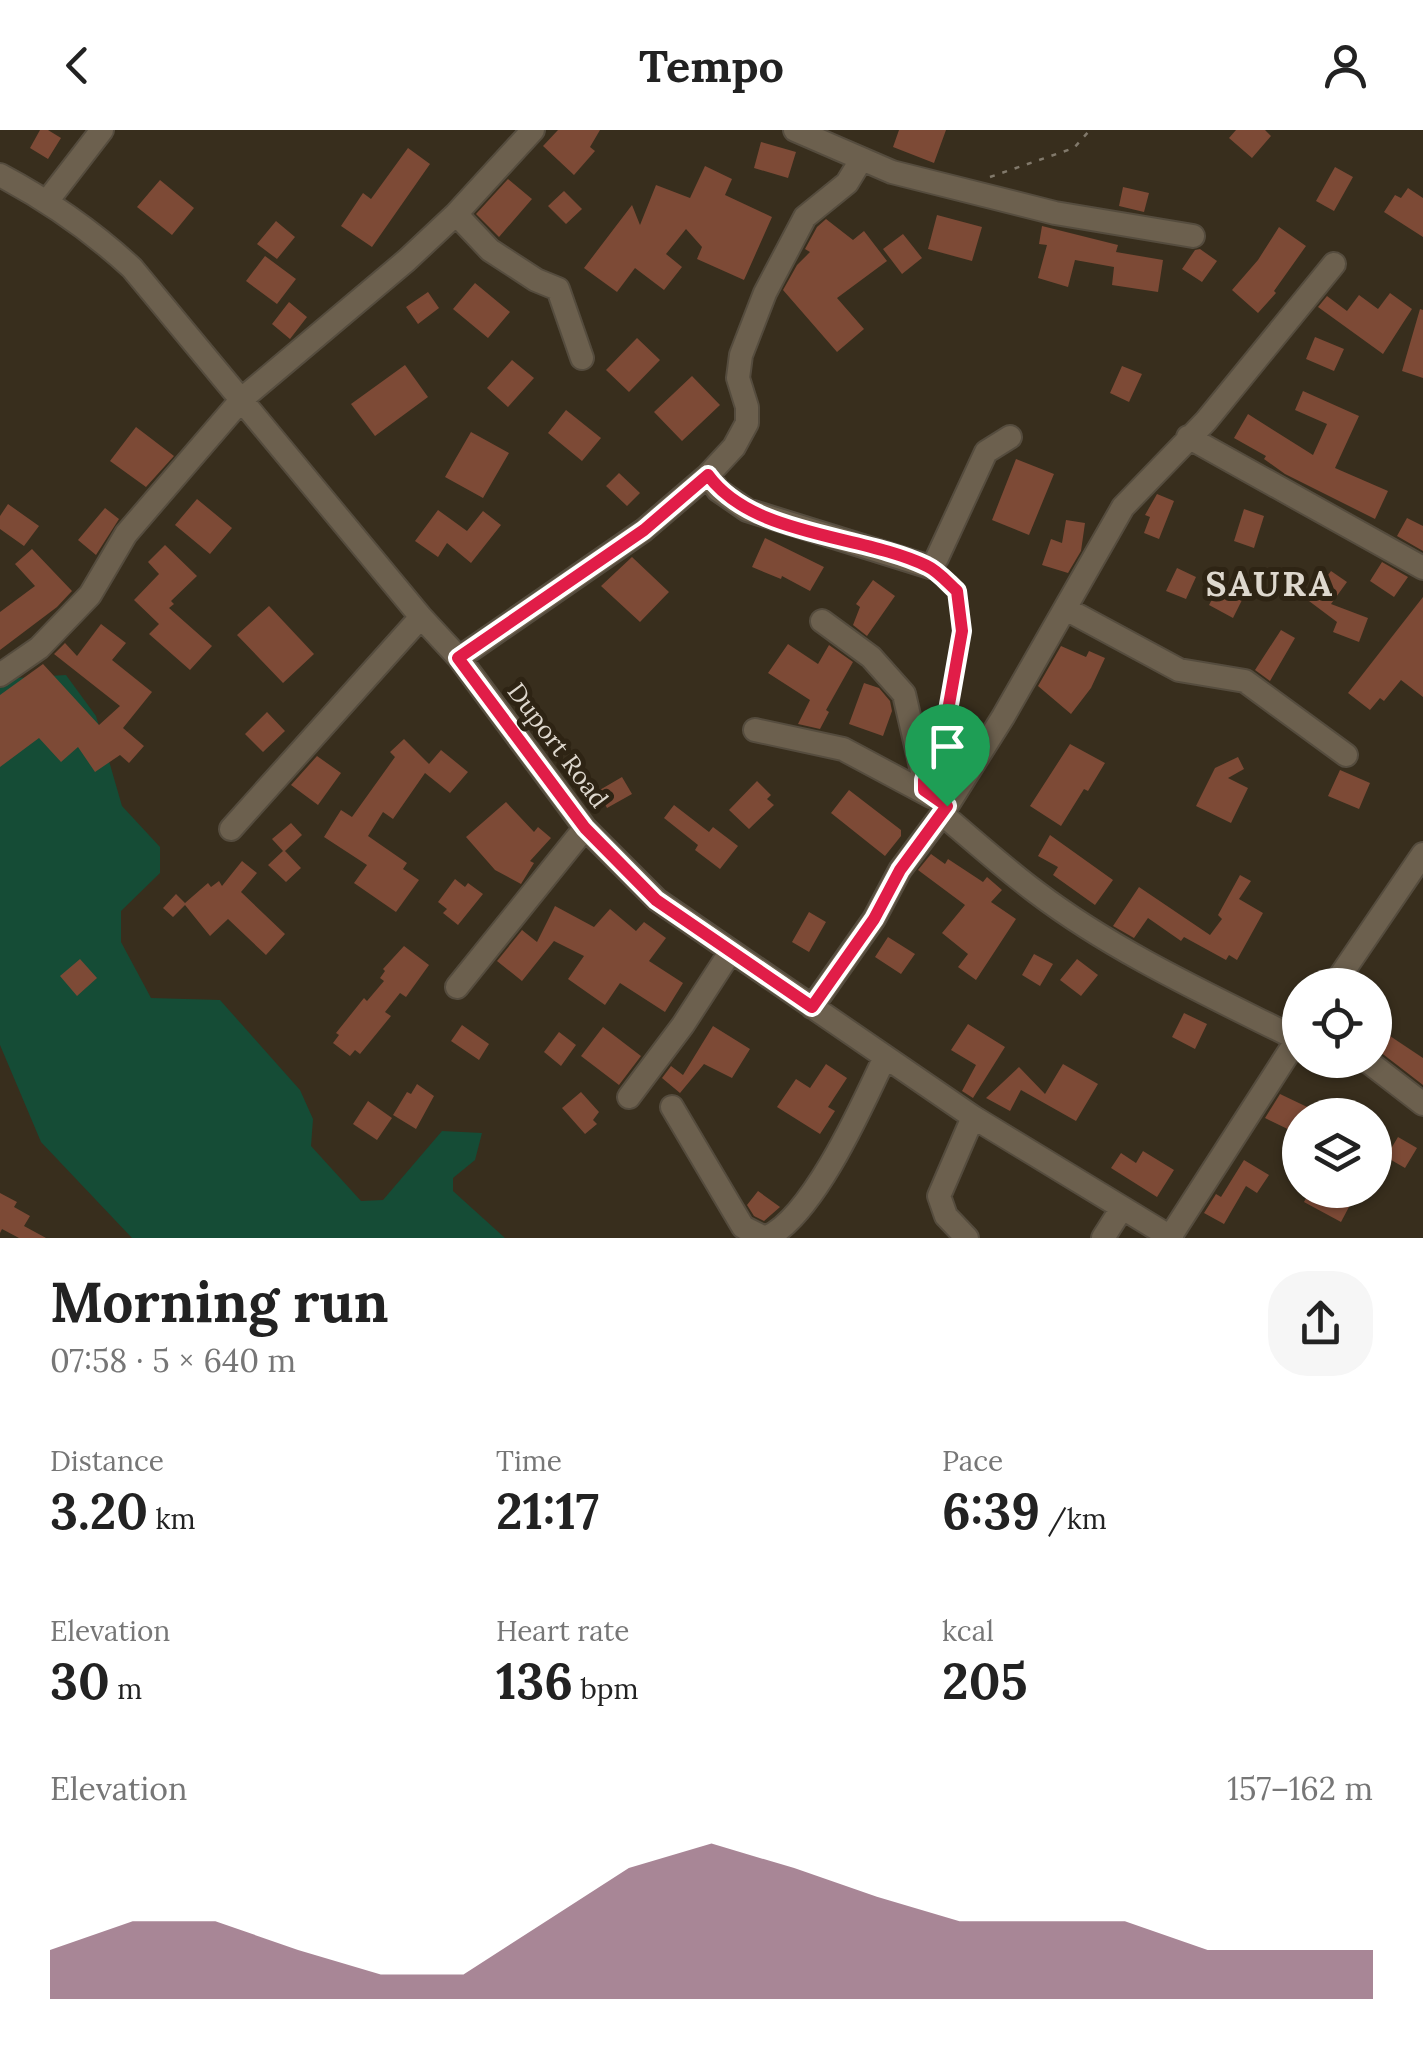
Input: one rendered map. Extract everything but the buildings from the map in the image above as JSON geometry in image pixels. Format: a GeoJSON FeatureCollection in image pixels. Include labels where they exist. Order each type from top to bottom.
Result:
{"type":"FeatureCollection","features":[{"type":"Feature","properties":{"kind":"street"},"geometry":{"type":"LineString","coordinates":[[48,200],[102,130]]}},
{"type":"Feature","properties":{"kind":"street"},"geometry":{"type":"LineString","coordinates":[[0,675],[39,648],[90,595],[126,534],[242,399],[342,317],[456,214],[533,130]]}},
{"type":"Feature","properties":{"kind":"street"},"geometry":{"type":"LineString","coordinates":[[795,130],[892,172],[1055,213],[1194,236]]}},
{"type":"Feature","properties":{"kind":"street"},"geometry":{"type":"LineString","coordinates":[[458,658],[644,530],[708,475],[734,446],[746,423],[747,406],[738,378],[741,355],[765,293],[793,234],[805,218],[848,183],[862,160]]}},
{"type":"Feature","properties":{"kind":"street","name":"Duport Road"},"geometry":{"type":"LineString","coordinates":[[0,175],[48,200],[92,231],[132,268],[458,658],[585,828],[656,900],[973,1117],[1171,1237]]}},
{"type":"Feature","properties":{"kind":"street"},"geometry":{"type":"LineString","coordinates":[[456,214],[490,250],[536,280],[558,289],[582,358]]}},
{"type":"Feature","properties":{"kind":"street"},"geometry":{"type":"LineString","coordinates":[[812,1007],[874,919],[900,870],[944,810],[1123,507],[1206,420],[1334,264]]}},
{"type":"Feature","properties":{"kind":"street"},"geometry":{"type":"LineString","coordinates":[[1188,436],[1423,568]]}},
{"type":"Feature","properties":{"kind":"street"},"geometry":{"type":"LineString","coordinates":[[708,475],[718,490],[747,510],[930,567],[986,452],[1010,437]]}},
{"type":"Feature","properties":{"kind":"street"},"geometry":{"type":"LineString","coordinates":[[1066,609],[1179,670],[1245,680],[1346,754]]}},
{"type":"Feature","properties":{"kind":"street"},"geometry":{"type":"LineString","coordinates":[[231,829],[421,617]]}},
{"type":"Feature","properties":{"kind":"street"},"geometry":{"type":"LineString","coordinates":[[822,621],[871,657],[904,694],[924,790]]}},
{"type":"Feature","properties":{"kind":"street"},"geometry":{"type":"LineString","coordinates":[[755,730],[843,750],[924,790],[1038,894],[1185,982],[1282,1029]]}},
{"type":"Feature","properties":{"kind":"street"},"geometry":{"type":"LineString","coordinates":[[457,987],[585,828]]}},
{"type":"Feature","properties":{"kind":"street"},"geometry":{"type":"LineString","coordinates":[[1346,968],[1423,854]]}},
{"type":"Feature","properties":{"kind":"street"},"geometry":{"type":"LineString","coordinates":[[629,1097],[732,951]]}},
{"type":"Feature","properties":{"kind":"street"},"geometry":{"type":"LineString","coordinates":[[672,1107],[742,1227],[765,1238],[776,1233],[801,1207],[829,1166],[885,1057]]}},
{"type":"Feature","properties":{"kind":"street"},"geometry":{"type":"LineString","coordinates":[[1171,1237],[1282,1064]]}},
{"type":"Feature","properties":{"kind":"street"},"geometry":{"type":"LineString","coordinates":[[1389,1078],[1423,1104]]}},
{"type":"Feature","properties":{"kind":"street"},"geometry":{"type":"LineString","coordinates":[[967,1238],[946,1216],[939,1196],[973,1117]]}},
{"type":"Feature","properties":{"kind":"street"},"geometry":{"type":"LineString","coordinates":[[1103,1238],[1122,1208]]}},
{"type":"Feature","properties":{"kind":"path"},"geometry":{"type":"LineString","coordinates":[[990,176],[1074,148],[1090,130]]}},
{"type":"Feature","properties":{"kind":"path"},"geometry":{"type":"LineString","coordinates":[[930,567],[957,591],[962,631],[947,716],[936,748]]}},
{"type":"Feature","properties":{"kind":"green space"},"geometry":{"type":"Polygon","coordinates":[[[66,675],[96,716],[122,806],[160,847],[160,873],[121,911],[121,942],[151,998],[220,1000],[300,1090],[313,1119],[311,1146],[361,1201],[383,1200],[442,1131],[482,1133],[475,1160],[453,1178],[453,1191],[505,1238],[132,1238],[41,1142],[0,1045],[0,679],[66,675]]]}},
{"type":"Feature","properties":{"kind":"district","name":"SAURA"},"geometry":{"type":"Point","coordinates":[1270,584]}},
{"type":"Feature","properties":{"kind":"route"},"geometry":{"type":"LineString","coordinates":[[708,475],[718,490],[747,510],[930,567],[957,591],[962,631],[947,716],[924,780],[924,790],[947,806],[900,870],[874,919],[812,1007],[656,900],[585,828],[458,658],[644,530],[708,475]]}}]}
